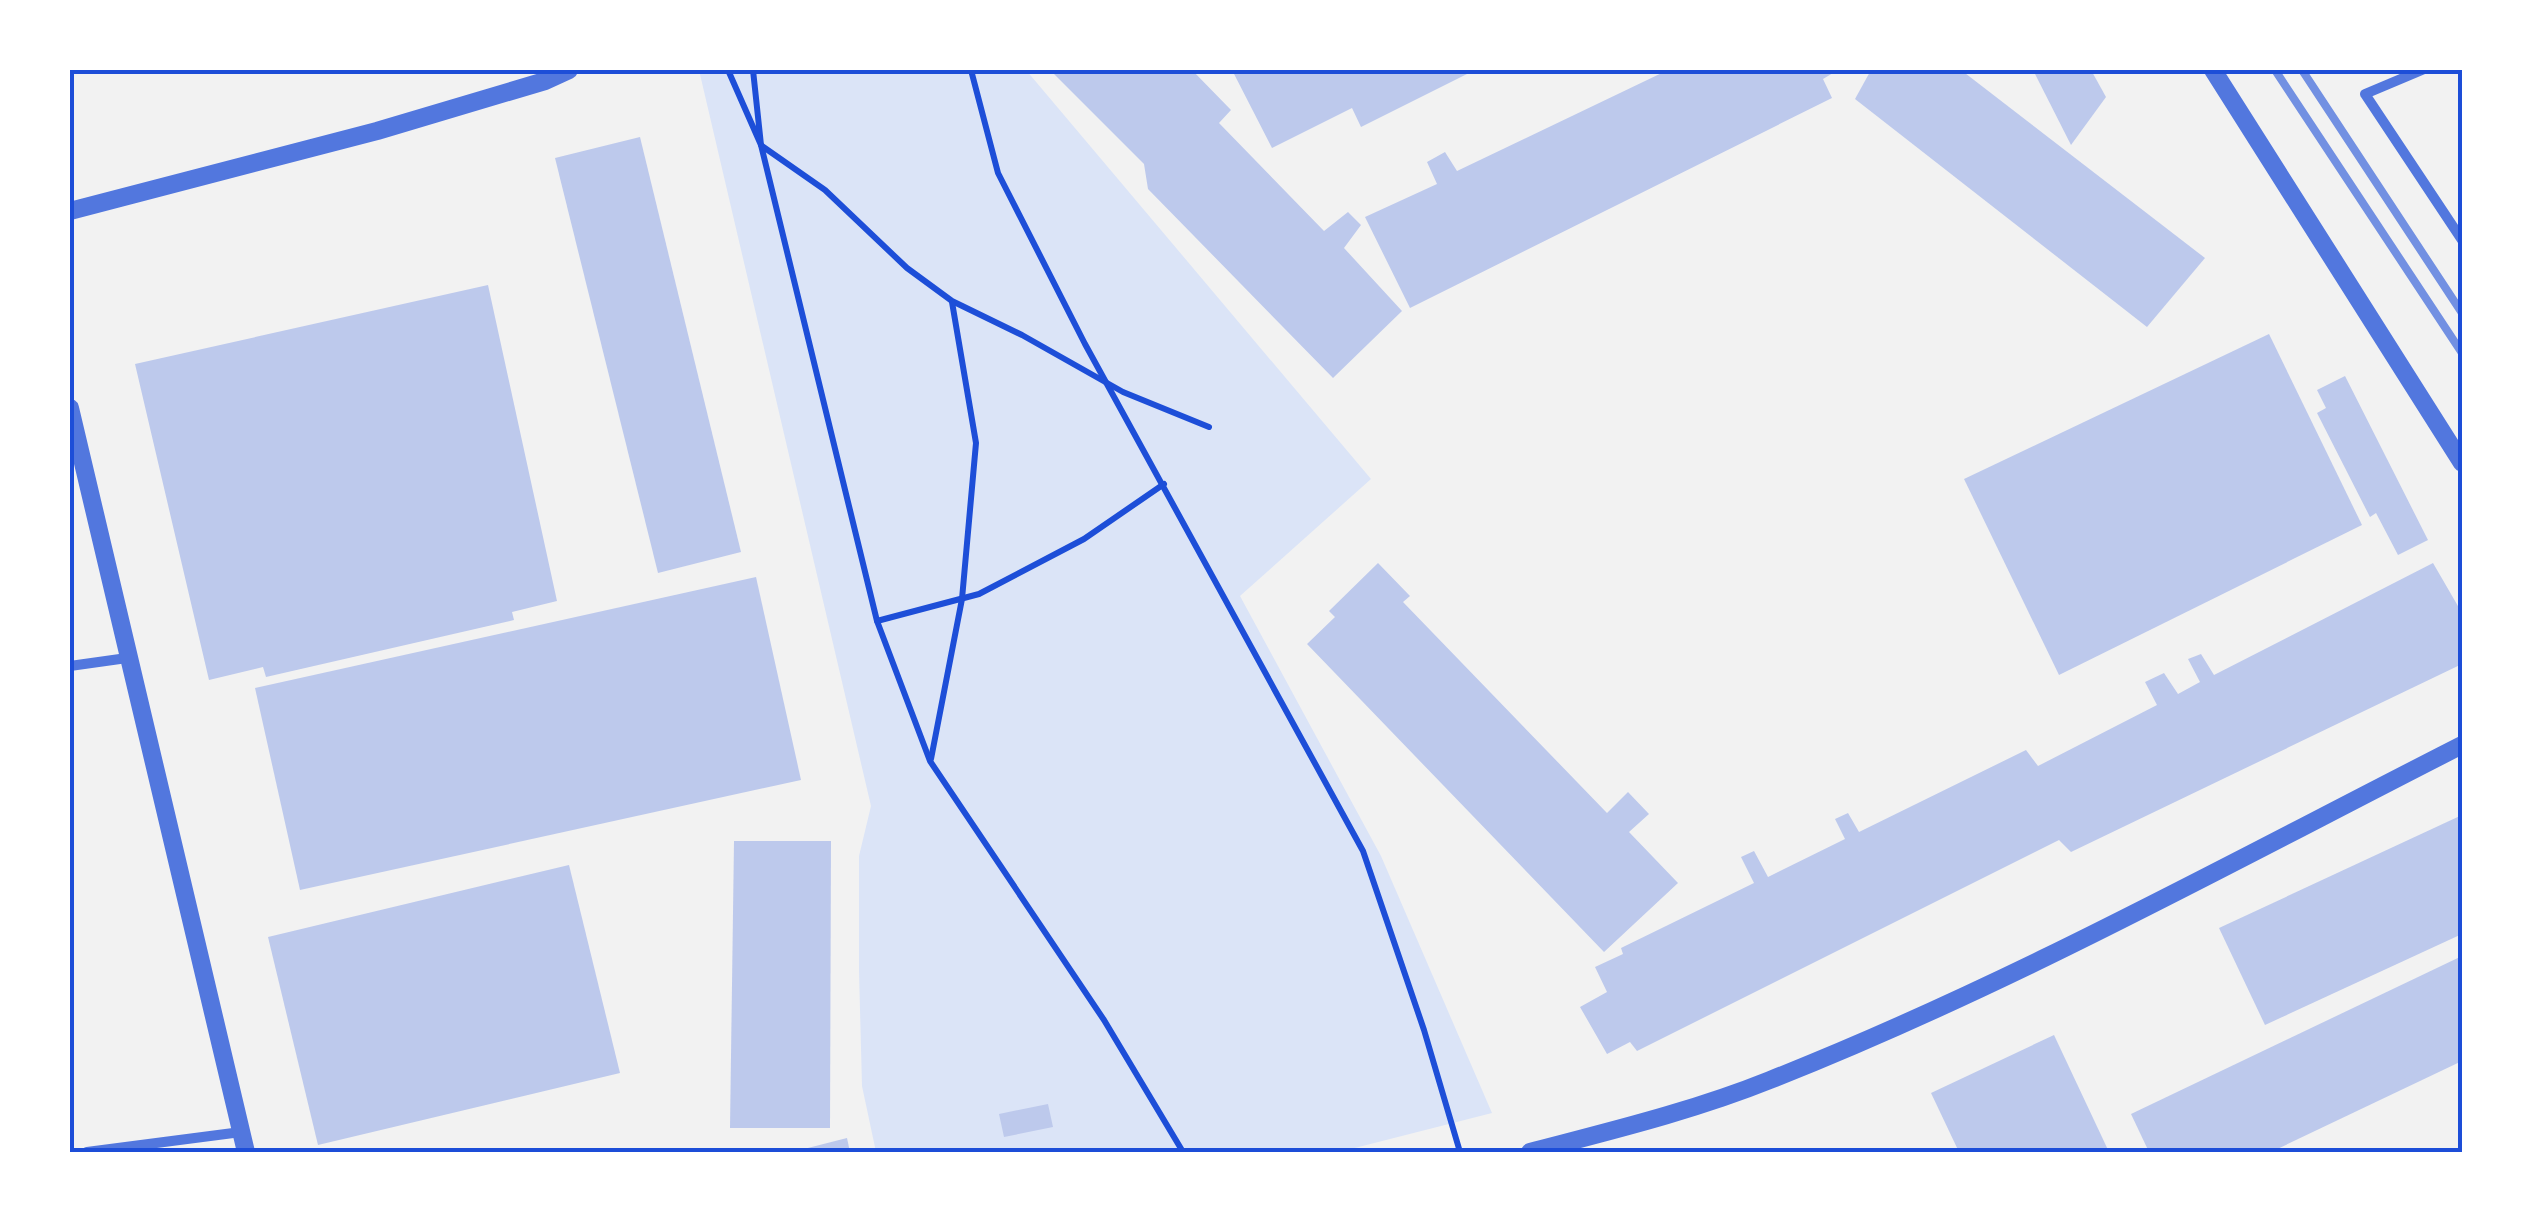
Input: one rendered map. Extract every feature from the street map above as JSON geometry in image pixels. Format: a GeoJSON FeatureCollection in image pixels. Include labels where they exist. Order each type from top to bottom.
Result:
{"type":"FeatureCollection","features":[{"type":"Feature","properties":{"kind":"street"},"geometry":{"type":"LineString","coordinates":[[70,210],[378,130],[545,81],[569,70]]}},
{"type":"Feature","properties":{"kind":"street"},"geometry":{"type":"LineString","coordinates":[[2213,70],[2462,462]]}},
{"type":"Feature","properties":{"kind":"street"},"geometry":{"type":"LineString","coordinates":[[2422,70],[2365,94],[2462,240]]}},
{"type":"Feature","properties":{"kind":"street"},"geometry":{"type":"LineString","coordinates":[[70,408],[246,1152]]}},
{"type":"Feature","properties":{"kind":"street"},"geometry":{"type":"LineString","coordinates":[[70,666],[127,658]]}},
{"type":"Feature","properties":{"kind":"street"},"geometry":{"type":"LineString","coordinates":[[1530,1152],[1638,1124],[1768,1081],[1985,987],[2462,745]]}},
{"type":"Feature","properties":{"kind":"street"},"geometry":{"type":"LineString","coordinates":[[88,1152],[242,1132]]}},
{"type":"Feature","properties":{"kind":"path"},"geometry":{"type":"LineString","coordinates":[[728,70],[761,145],[824,190],[886,249],[952,300],[1107,383],[1208,427]]}},
{"type":"Feature","properties":{"kind":"path"},"geometry":{"type":"LineString","coordinates":[[753,70],[761,145],[877,622],[930,761],[1104,1020],[1183,1152]]}},
{"type":"Feature","properties":{"kind":"path"},"geometry":{"type":"LineString","coordinates":[[971,70],[998,173],[1107,383],[1363,851],[1424,1030],[1460,1152]]}},
{"type":"Feature","properties":{"kind":"path"},"geometry":{"type":"LineString","coordinates":[[930,761],[962,599],[976,443],[952,300]]}},
{"type":"Feature","properties":{"kind":"path"},"geometry":{"type":"LineString","coordinates":[[877,622],[979,594],[1067,548],[1164,484]]}},
{"type":"Feature","properties":{"kind":"shaded area"},"geometry":{"type":"Polygon","coordinates":[[[699,70],[1026,70],[1371,479],[1240,596],[1381,856],[1492,1113],[1339,1152],[876,1152],[862,1086],[859,971],[859,856],[871,806],[699,70]]]}},
{"type":"Feature","properties":{"kind":"building"},"geometry":{"type":"Polygon","coordinates":[[[1050,70],[1192,70],[1231,110],[1219,123],[1324,231],[1348,212],[1361,225],[1344,248],[1402,311],[1333,378],[1148,189],[1144,164],[1050,70]]]}},
{"type":"Feature","properties":{"kind":"building"},"geometry":{"type":"Polygon","coordinates":[[[1232,70],[1475,70],[1361,127],[1352,108],[1272,148],[1232,70]]]}},
{"type":"Feature","properties":{"kind":"building"},"geometry":{"type":"Polygon","coordinates":[[[1668,70],[1838,70],[1823,79],[1832,98],[1410,308],[1365,217],[1437,184],[1427,162],[1445,152],[1457,171],[1668,70]]]}},
{"type":"Feature","properties":{"kind":"building"},"geometry":{"type":"Polygon","coordinates":[[[1871,70],[1961,70],[2205,258],[2147,327],[1855,99],[1871,70]]]}},
{"type":"Feature","properties":{"kind":"building"},"geometry":{"type":"Polygon","coordinates":[[[2033,70],[2091,70],[2106,97],[2071,145],[2033,70]]]}},
{"type":"Feature","properties":{"kind":"building"},"geometry":{"type":"Polygon","coordinates":[[[640,137],[741,552],[658,573],[555,158],[640,137]]]}},
{"type":"Feature","properties":{"kind":"building"},"geometry":{"type":"Polygon","coordinates":[[[488,285],[557,601],[512,612],[514,620],[266,677],[263,667],[209,680],[135,364],[488,285]]]}},
{"type":"Feature","properties":{"kind":"building"},"geometry":{"type":"Polygon","coordinates":[[[2269,334],[2362,525],[2059,675],[1964,479],[2269,334]]]}},
{"type":"Feature","properties":{"kind":"building"},"geometry":{"type":"Polygon","coordinates":[[[2345,376],[2428,540],[2398,555],[2376,513],[2370,517],[2317,413],[2326,408],[2317,390],[2345,376]]]}},
{"type":"Feature","properties":{"kind":"building"},"geometry":{"type":"Polygon","coordinates":[[[1378,563],[1410,596],[1403,602],[1607,813],[1628,792],[1649,814],[1629,832],[1678,883],[1604,952],[1307,644],[1335,617],[1329,611],[1378,563]]]}},
{"type":"Feature","properties":{"kind":"building"},"geometry":{"type":"Polygon","coordinates":[[[2433,563],[2462,613],[2462,664],[2071,852],[2059,840],[1637,1051],[1630,1042],[1607,1054],[1580,1007],[1607,992],[1595,967],[1623,954],[1621,948],[1754,883],[1741,857],[1754,851],[1768,877],[1845,839],[1835,819],[1848,813],[1859,832],[2026,750],[2038,766],[2157,705],[2145,682],[2164,673],[2178,694],[2200,682],[2188,659],[2201,654],[2214,675],[2433,563]]]}},
{"type":"Feature","properties":{"kind":"building"},"geometry":{"type":"Polygon","coordinates":[[[756,577],[801,780],[300,890],[255,688],[756,577]]]}},
{"type":"Feature","properties":{"kind":"building"},"geometry":{"type":"Polygon","coordinates":[[[2462,815],[2462,934],[2265,1025],[2219,928],[2462,815]]]}},
{"type":"Feature","properties":{"kind":"building"},"geometry":{"type":"Polygon","coordinates":[[[734,841],[831,841],[830,1128],[730,1128],[734,841]]]}},
{"type":"Feature","properties":{"kind":"building"},"geometry":{"type":"Polygon","coordinates":[[[569,865],[620,1073],[318,1145],[268,937],[569,865]]]}},
{"type":"Feature","properties":{"kind":"building"},"geometry":{"type":"Polygon","coordinates":[[[2462,956],[2462,1061],[2271,1152],[2149,1152],[2131,1114],[2462,956]]]}},
{"type":"Feature","properties":{"kind":"building"},"geometry":{"type":"Polygon","coordinates":[[[2054,1035],[2109,1152],[1959,1152],[1931,1093],[2054,1035]]]}},
{"type":"Feature","properties":{"kind":"building"},"geometry":{"type":"Polygon","coordinates":[[[1048,1104],[1053,1127],[1004,1137],[999,1114],[1048,1104]]]}},
{"type":"Feature","properties":{"kind":"building"},"geometry":{"type":"Polygon","coordinates":[[[847,1138],[850,1152],[796,1152],[796,1151],[847,1138]]]}},
{"type":"Feature","properties":{"kind":"railway"},"geometry":{"type":"LineString","coordinates":[[2275,70],[2462,353]]}},
{"type":"Feature","properties":{"kind":"railway"},"geometry":{"type":"LineString","coordinates":[[2302,70],[2462,313]]}}]}
